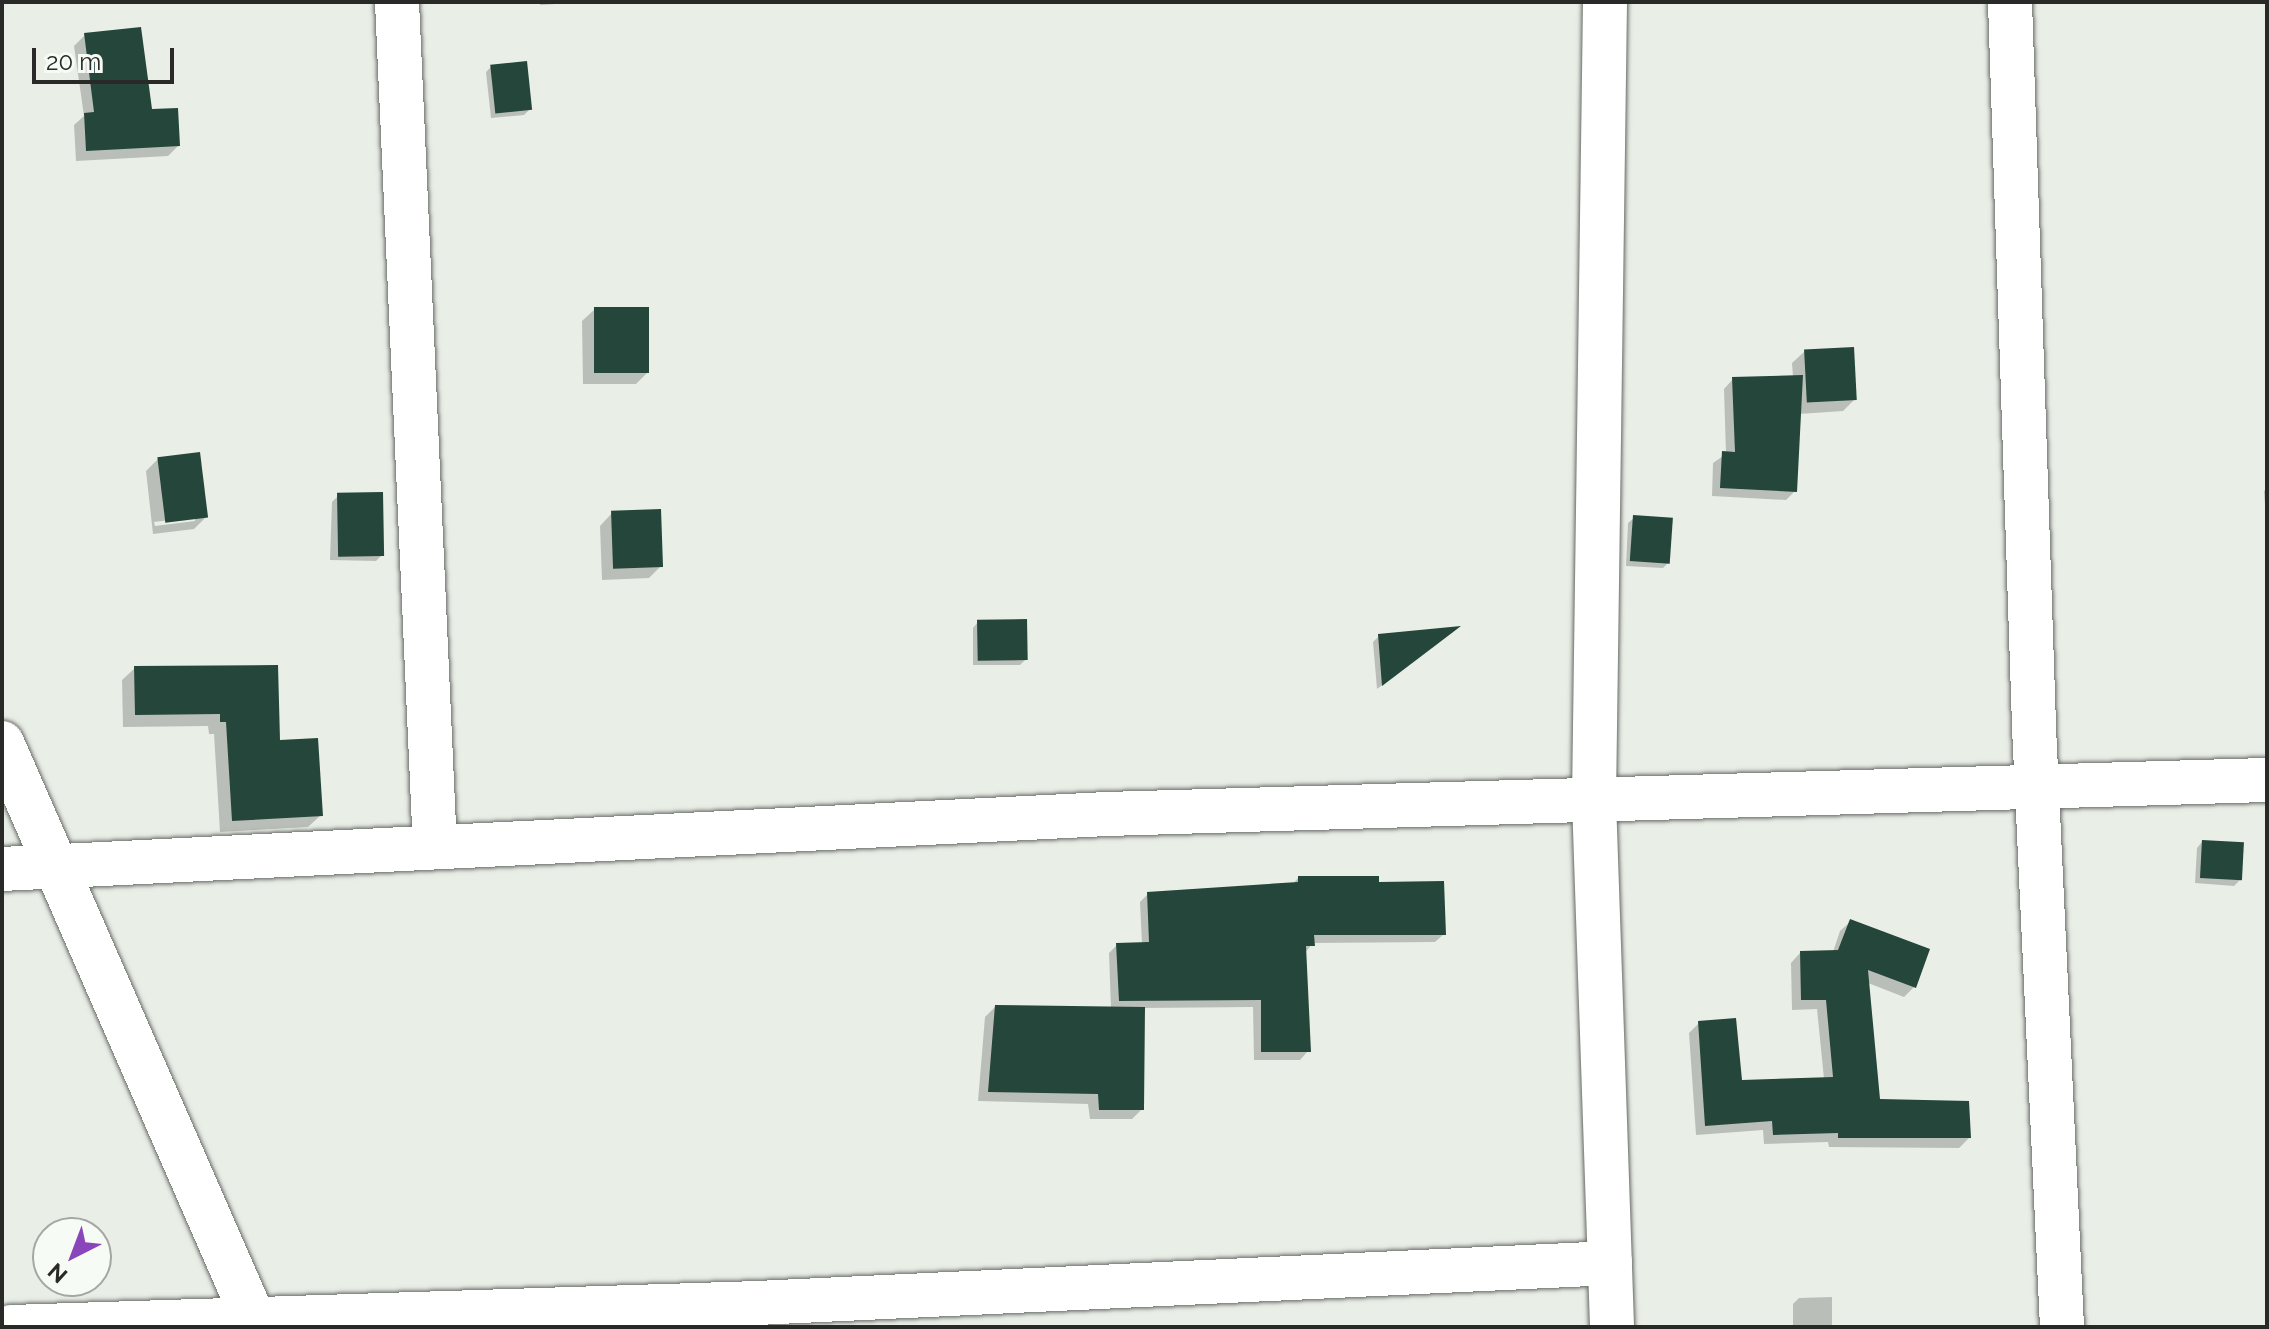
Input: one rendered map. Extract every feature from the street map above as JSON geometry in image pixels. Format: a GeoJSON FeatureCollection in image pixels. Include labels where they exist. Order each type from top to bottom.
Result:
{"type":"FeatureCollection","features":[{"type":"Feature","properties":{"kind":"street"},"geometry":{"type":"LineString","coordinates":[[397,2],[435,847]]}},
{"type":"Feature","properties":{"kind":"street"},"geometry":{"type":"LineString","coordinates":[[1605,2],[1594,800],[1612,1327]]}},
{"type":"Feature","properties":{"kind":"street"},"geometry":{"type":"LineString","coordinates":[[2010,2],[2037,787],[2062,1327]]}},
{"type":"Feature","properties":{"kind":"street"},"geometry":{"type":"LineString","coordinates":[[2,743],[255,1323]]}},
{"type":"Feature","properties":{"kind":"street"},"geometry":{"type":"LineString","coordinates":[[2,869],[1107,814],[2267,780]]}},
{"type":"Feature","properties":{"kind":"street"},"geometry":{"type":"LineString","coordinates":[[11,1327],[255,1323],[773,1303],[1610,1263]]}},
{"type":"Feature","properties":{"kind":"building"},"geometry":{"type":"Polygon","coordinates":[[[141,27],[152,109],[178,108],[180,146],[86,151],[84,113],[94,112],[84,33],[141,27]]]}},
{"type":"Feature","properties":{"kind":"building"},"geometry":{"type":"Polygon","coordinates":[[[527,61],[532,110],[495,114],[490,65],[527,61]]]}},
{"type":"Feature","properties":{"kind":"building"},"geometry":{"type":"Polygon","coordinates":[[[594,307],[649,307],[649,373],[594,373],[594,307]]]}},
{"type":"Feature","properties":{"kind":"building"},"geometry":{"type":"Polygon","coordinates":[[[1854,347],[1857,400],[1807,403],[1804,350],[1854,347]]]}},
{"type":"Feature","properties":{"kind":"building"},"geometry":{"type":"Polygon","coordinates":[[[1803,375],[1797,492],[1720,488],[1722,451],[1735,452],[1732,377],[1803,375]]]}},
{"type":"Feature","properties":{"kind":"building"},"geometry":{"type":"Polygon","coordinates":[[[200,452],[208,518],[165,523],[157,457],[200,452]]]}},
{"type":"Feature","properties":{"kind":"building"},"geometry":{"type":"Polygon","coordinates":[[[383,492],[384,556],[338,557],[337,493],[383,492]]]}},
{"type":"Feature","properties":{"kind":"building"},"geometry":{"type":"Polygon","coordinates":[[[661,509],[663,567],[613,569],[611,511],[661,509]]]}},
{"type":"Feature","properties":{"kind":"building"},"geometry":{"type":"Polygon","coordinates":[[[1633,515],[1673,518],[1670,564],[1630,561],[1633,515]]]}},
{"type":"Feature","properties":{"kind":"building"},"geometry":{"type":"Polygon","coordinates":[[[1027,619],[1028,660],[978,661],[977,620],[1027,619]]]}},
{"type":"Feature","properties":{"kind":"building"},"geometry":{"type":"Polygon","coordinates":[[[1461,626],[1382,686],[1378,634],[1461,626]]]}},
{"type":"Feature","properties":{"kind":"building"},"geometry":{"type":"Polygon","coordinates":[[[278,665],[280,740],[318,738],[323,816],[232,821],[226,722],[220,722],[220,714],[135,715],[134,666],[278,665]]]}},
{"type":"Feature","properties":{"kind":"building"},"geometry":{"type":"Polygon","coordinates":[[[2202,840],[2244,842],[2242,880],[2200,878],[2202,840]]]}},
{"type":"Feature","properties":{"kind":"building"},"geometry":{"type":"Polygon","coordinates":[[[1298,876],[1379,876],[1379,882],[1444,881],[1446,935],[1314,935],[1315,946],[1306,946],[1311,1052],[1261,1052],[1261,1000],[1119,1001],[1116,943],[1149,942],[1147,892],[1298,882],[1298,876]]]}},
{"type":"Feature","properties":{"kind":"building"},"geometry":{"type":"Polygon","coordinates":[[[1850,919],[1930,949],[1916,988],[1868,970],[1880,1099],[1969,1101],[1971,1138],[1838,1138],[1838,1133],[1773,1135],[1772,1121],[1705,1126],[1698,1021],[1736,1018],[1742,1080],[1833,1077],[1826,1000],[1801,1000],[1800,951],[1838,950],[1850,919]]]}},
{"type":"Feature","properties":{"kind":"building"},"geometry":{"type":"Polygon","coordinates":[[[995,1005],[1145,1007],[1144,1110],[1099,1110],[1098,1094],[988,1092],[995,1005]]]}}]}
